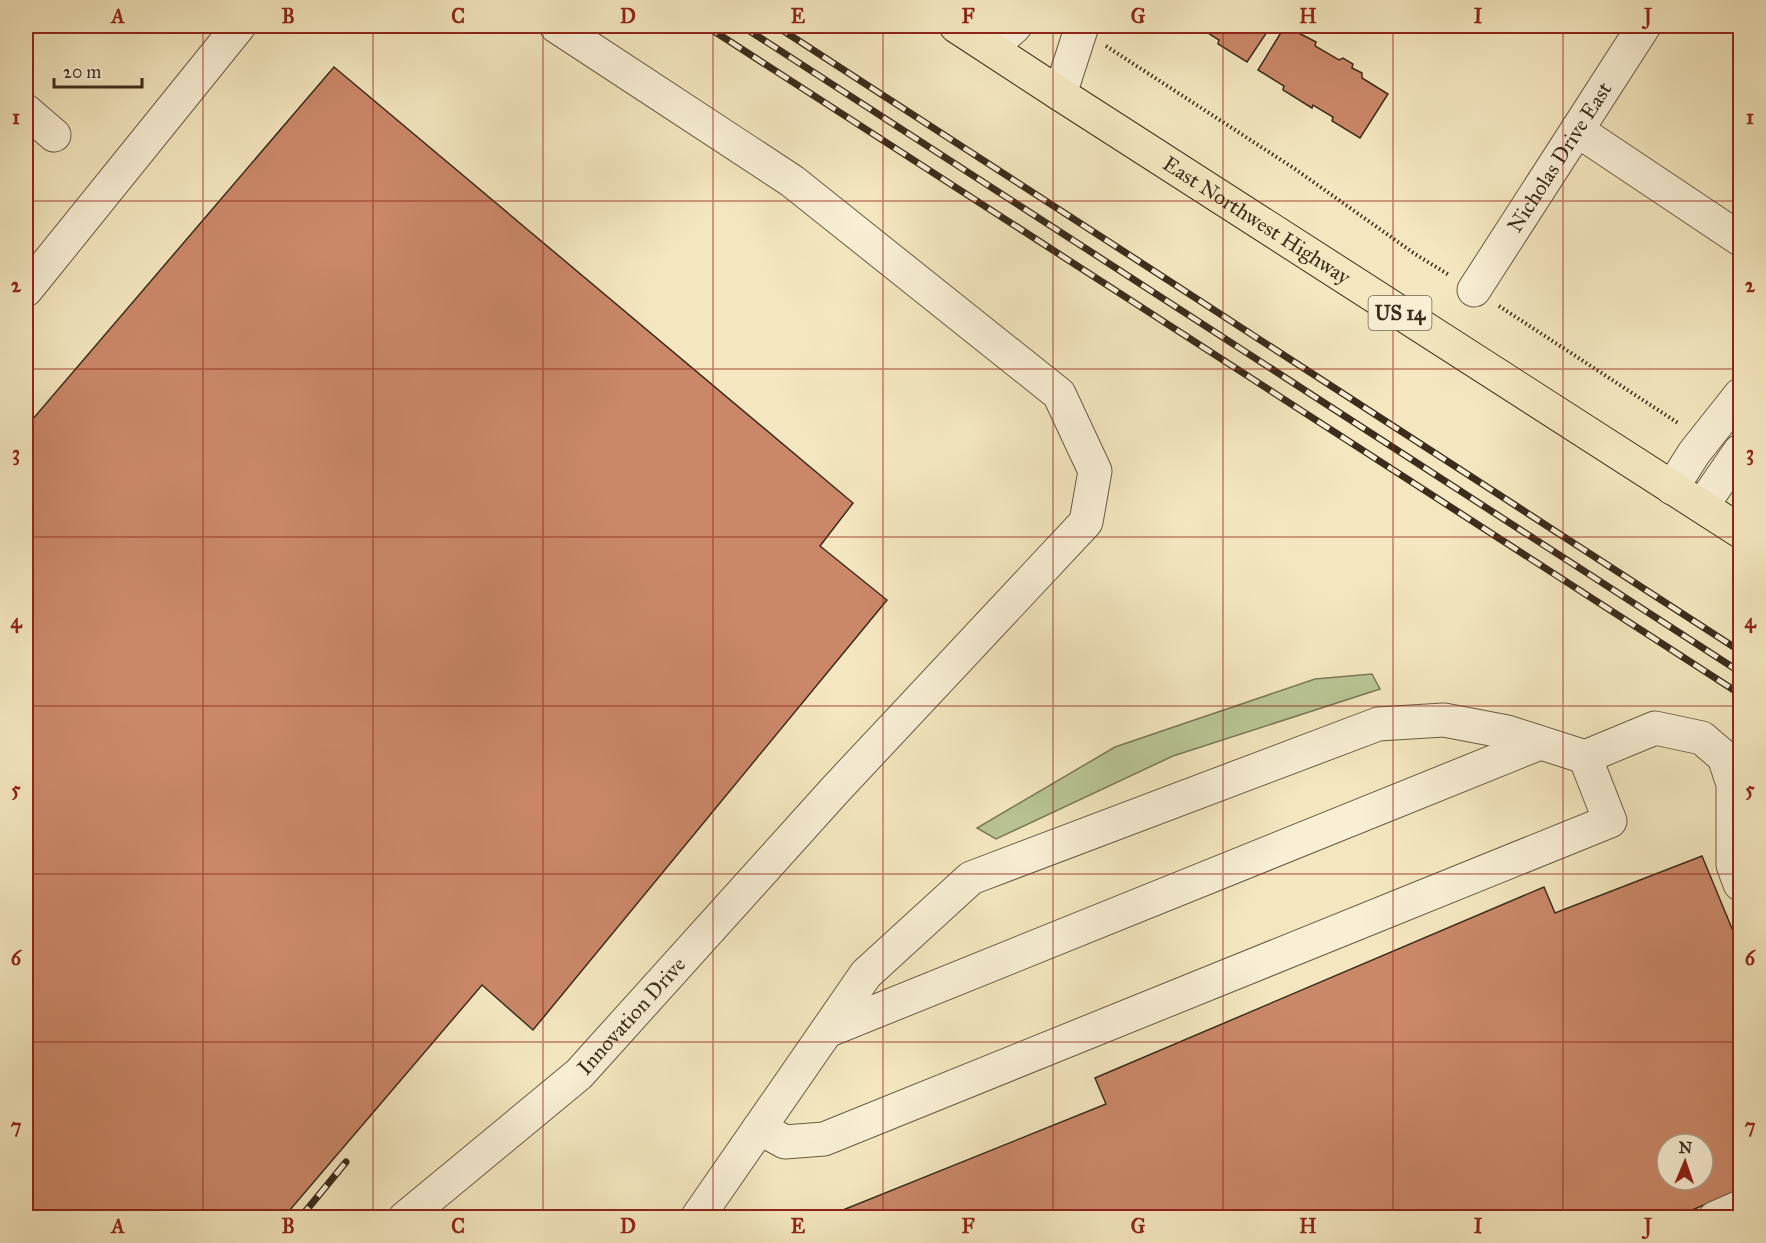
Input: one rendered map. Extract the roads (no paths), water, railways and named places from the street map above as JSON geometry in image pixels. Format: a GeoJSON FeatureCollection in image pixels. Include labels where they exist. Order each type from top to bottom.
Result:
{"type":"FeatureCollection","features":[{"type":"Feature","properties":{"kind":"main road","name":"East Northwest Highway"},"geometry":{"type":"LineString","coordinates":[[956,26],[1740,531]]}},
{"type":"Feature","properties":{"kind":"street"},"geometry":{"type":"LineString","coordinates":[[26,290],[239,26]]}},
{"type":"Feature","properties":{"kind":"street","name":"Innovation Drive"},"geometry":{"type":"LineString","coordinates":[[405,1218],[579,1074],[836,789],[1086,522],[1095,471],[1059,394],[792,181],[556,26]]}},
{"type":"Feature","properties":{"kind":"street"},"geometry":{"type":"LineString","coordinates":[[991,48],[1015,26]]}},
{"type":"Feature","properties":{"kind":"street","name":"Nicholas Drive East"},"geometry":{"type":"LineString","coordinates":[[1474,290],[1644,26]]}},
{"type":"Feature","properties":{"kind":"street"},"geometry":{"type":"LineString","coordinates":[[1060,94],[1082,27]]}},
{"type":"Feature","properties":{"kind":"street"},"geometry":{"type":"LineString","coordinates":[[26,111],[54,135]]}},
{"type":"Feature","properties":{"kind":"street"},"geometry":{"type":"LineString","coordinates":[[1577,130],[1740,239]]}},
{"type":"Feature","properties":{"kind":"street"},"geometry":{"type":"LineString","coordinates":[[1671,488],[1704,440],[1740,395]]}},
{"type":"Feature","properties":{"kind":"street"},"geometry":{"type":"LineString","coordinates":[[1702,506],[1740,451]]}},
{"type":"Feature","properties":{"kind":"street"},"geometry":{"type":"LineString","coordinates":[[697,1218],[866,974],[971,878],[1378,724],[1444,720],[1507,732],[1585,757],[1655,729],[1702,738],[1724,757],[1733,784],[1733,865],[1740,884]]}},
{"type":"Feature","properties":{"kind":"street"},"geometry":{"type":"LineString","coordinates":[[827,1031],[1540,742]]}},
{"type":"Feature","properties":{"kind":"street"},"geometry":{"type":"LineString","coordinates":[[759,1128],[785,1142],[824,1139],[1610,821],[1585,757]]}},
{"type":"Feature","properties":{"kind":"street"},"geometry":{"type":"LineString","coordinates":[[1715,1218],[1740,1207]]}},
{"type":"Feature","properties":{"kind":"railway"},"geometry":{"type":"LineString","coordinates":[[706,26],[1740,694]]}},
{"type":"Feature","properties":{"kind":"railway"},"geometry":{"type":"LineString","coordinates":[[742,26],[1740,672]]}},
{"type":"Feature","properties":{"kind":"railway"},"geometry":{"type":"LineString","coordinates":[[776,26],[1740,651]]}},
{"type":"Feature","properties":{"kind":"railway"},"geometry":{"type":"LineString","coordinates":[[300,1218],[346,1162]]}}]}
